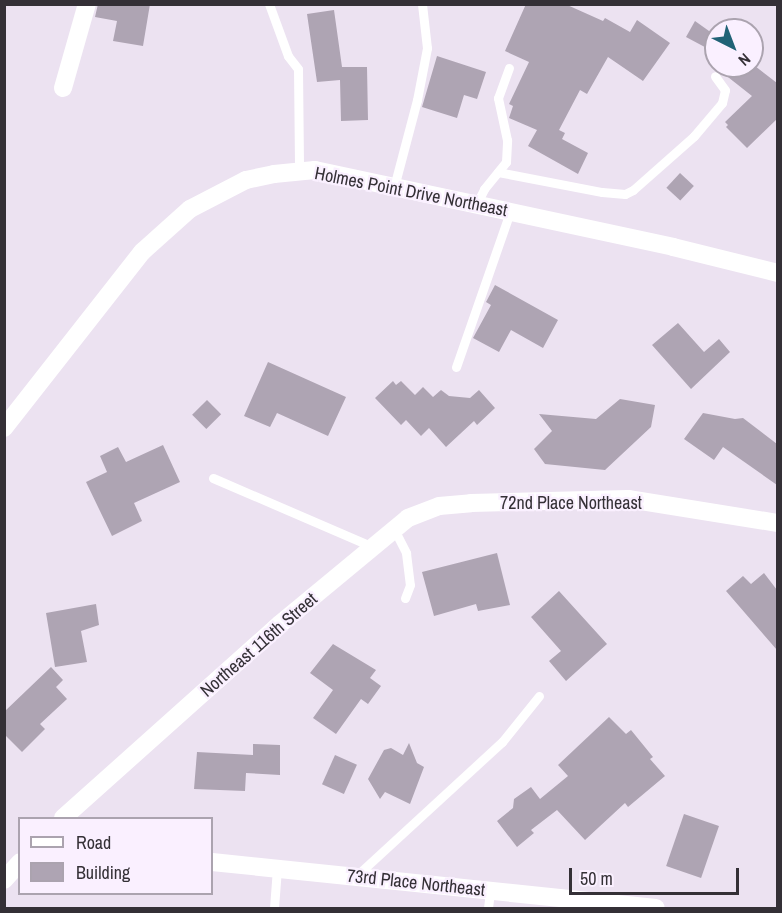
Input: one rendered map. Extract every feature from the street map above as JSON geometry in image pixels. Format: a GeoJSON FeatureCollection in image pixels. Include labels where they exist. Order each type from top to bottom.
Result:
{"type":"FeatureCollection","features":[{"type":"Feature","properties":{"kind":"street"},"geometry":{"type":"LineString","coordinates":[[63,88],[87,4]]}},
{"type":"Feature","properties":{"kind":"street","name":"Holmes Point Drive Northeast"},"geometry":{"type":"LineString","coordinates":[[4,428],[142,252],[190,209],[246,180],[315,170],[673,247],[777,273]]}},
{"type":"Feature","properties":{"kind":"street","name":"72nd Place Northeast"},"geometry":{"type":"LineString","coordinates":[[471,503],[628,500],[777,523]]}},
{"type":"Feature","properties":{"kind":"street","name":"Northeast 116th Street"},"geometry":{"type":"LineString","coordinates":[[65,817],[280,624],[408,518],[439,506],[471,503]]}},
{"type":"Feature","properties":{"kind":"street","name":"73rd Place Northeast"},"geometry":{"type":"LineString","coordinates":[[213,862],[355,877],[489,900],[656,909]]}},
{"type":"Feature","properties":{"kind":"street"},"geometry":{"type":"LineString","coordinates":[[4,880],[18,864]]}},
{"type":"Feature","properties":{"kind":"lane"},"geometry":{"type":"LineString","coordinates":[[270,4],[288,56],[298,69],[299,172]]}},
{"type":"Feature","properties":{"kind":"lane"},"geometry":{"type":"LineString","coordinates":[[394,187],[417,100],[427,48],[422,4]]}},
{"type":"Feature","properties":{"kind":"lane"},"geometry":{"type":"LineString","coordinates":[[476,205],[484,189],[506,162],[508,152],[498,98],[509,68]]}},
{"type":"Feature","properties":{"kind":"lane"},"geometry":{"type":"LineString","coordinates":[[498,172],[602,192],[625,194],[633,190],[694,136],[722,103],[725,90],[716,78]]}},
{"type":"Feature","properties":{"kind":"lane"},"geometry":{"type":"LineString","coordinates":[[456,367],[510,212]]}},
{"type":"Feature","properties":{"kind":"lane"},"geometry":{"type":"LineString","coordinates":[[213,478],[373,547]]}},
{"type":"Feature","properties":{"kind":"lane"},"geometry":{"type":"LineString","coordinates":[[394,529],[406,554],[410,585],[405,598]]}},
{"type":"Feature","properties":{"kind":"lane"},"geometry":{"type":"LineString","coordinates":[[355,877],[502,742],[539,696]]}},
{"type":"Feature","properties":{"kind":"lane"},"geometry":{"type":"LineString","coordinates":[[274,909],[277,868]]}},
{"type":"Feature","properties":{"kind":"building"},"geometry":{"type":"Polygon","coordinates":[[[98,4],[150,4],[143,46],[113,41],[117,21],[95,17],[98,4]]]}},
{"type":"Feature","properties":{"kind":"building"},"geometry":{"type":"Polygon","coordinates":[[[526,4],[565,4],[603,21],[605,18],[630,32],[637,20],[670,43],[643,81],[608,57],[587,94],[580,90],[559,130],[565,133],[562,139],[588,153],[578,174],[528,146],[537,130],[509,118],[513,106],[509,104],[529,62],[505,51],[526,4]]]}},
{"type":"Feature","properties":{"kind":"building"},"geometry":{"type":"Polygon","coordinates":[[[334,10],[342,67],[367,67],[368,120],[341,121],[340,80],[317,82],[307,14],[334,10]]]}},
{"type":"Feature","properties":{"kind":"building"},"geometry":{"type":"Polygon","coordinates":[[[695,21],[704,27],[704,47],[686,37],[695,21]]]}},
{"type":"Feature","properties":{"kind":"building"},"geometry":{"type":"Polygon","coordinates":[[[437,56],[486,72],[477,99],[464,95],[457,118],[422,107],[437,56]]]}},
{"type":"Feature","properties":{"kind":"building"},"geometry":{"type":"Polygon","coordinates":[[[764,73],[777,83],[777,119],[747,148],[726,127],[728,125],[725,122],[752,96],[729,78],[764,78],[764,73]]]}},
{"type":"Feature","properties":{"kind":"building"},"geometry":{"type":"Polygon","coordinates":[[[680,173],[694,186],[680,201],[666,188],[680,173]]]}},
{"type":"Feature","properties":{"kind":"building"},"geometry":{"type":"Polygon","coordinates":[[[495,285],[558,320],[543,348],[511,330],[499,352],[473,338],[491,305],[486,302],[495,285]]]}},
{"type":"Feature","properties":{"kind":"building"},"geometry":{"type":"Polygon","coordinates":[[[678,323],[704,352],[719,339],[730,352],[691,389],[652,345],[678,323]]]}},
{"type":"Feature","properties":{"kind":"building"},"geometry":{"type":"Polygon","coordinates":[[[268,362],[346,397],[328,436],[277,413],[270,427],[244,416],[268,362]]]}},
{"type":"Feature","properties":{"kind":"building"},"geometry":{"type":"Polygon","coordinates":[[[393,381],[396,385],[401,381],[415,395],[423,387],[433,397],[441,390],[449,396],[470,398],[479,390],[495,408],[477,425],[474,421],[446,447],[429,428],[421,436],[406,420],[401,425],[375,398],[393,381]]]}},
{"type":"Feature","properties":{"kind":"building"},"geometry":{"type":"Polygon","coordinates":[[[620,399],[655,405],[651,427],[605,470],[545,464],[534,449],[552,431],[539,414],[596,419],[620,399]]]}},
{"type":"Feature","properties":{"kind":"building"},"geometry":{"type":"Polygon","coordinates":[[[207,400],[221,414],[206,429],[192,415],[207,400]]]}},
{"type":"Feature","properties":{"kind":"building"},"geometry":{"type":"Polygon","coordinates":[[[703,413],[735,419],[743,418],[777,444],[777,485],[723,447],[714,460],[684,439],[703,413]]]}},
{"type":"Feature","properties":{"kind":"building"},"geometry":{"type":"Polygon","coordinates":[[[163,445],[180,482],[134,503],[142,521],[112,536],[86,482],[107,472],[100,456],[118,447],[126,462],[163,445]]]}},
{"type":"Feature","properties":{"kind":"building"},"geometry":{"type":"Polygon","coordinates":[[[497,553],[510,605],[478,611],[476,604],[434,616],[422,572],[497,553]]]}},
{"type":"Feature","properties":{"kind":"building"},"geometry":{"type":"Polygon","coordinates":[[[764,573],[777,590],[777,650],[726,591],[743,576],[751,584],[764,573]]]}},
{"type":"Feature","properties":{"kind":"building"},"geometry":{"type":"Polygon","coordinates":[[[559,591],[607,644],[566,681],[549,661],[561,651],[531,617],[559,591]]]}},
{"type":"Feature","properties":{"kind":"building"},"geometry":{"type":"Polygon","coordinates":[[[96,604],[99,625],[81,631],[87,662],[55,667],[46,613],[96,604]]]}},
{"type":"Feature","properties":{"kind":"building"},"geometry":{"type":"Polygon","coordinates":[[[333,644],[376,670],[370,678],[381,686],[368,704],[361,699],[336,734],[313,718],[333,690],[310,673],[333,644]]]}},
{"type":"Feature","properties":{"kind":"building"},"geometry":{"type":"Polygon","coordinates":[[[51,667],[63,680],[56,687],[67,699],[40,724],[45,729],[22,752],[4,734],[4,712],[51,667]]]}},
{"type":"Feature","properties":{"kind":"building"},"geometry":{"type":"Polygon","coordinates":[[[609,717],[626,734],[631,730],[653,757],[650,759],[665,776],[628,807],[625,803],[585,840],[557,810],[531,830],[534,833],[517,847],[497,821],[513,808],[514,799],[531,787],[540,799],[568,776],[558,765],[609,717]]]}},
{"type":"Feature","properties":{"kind":"building"},"geometry":{"type":"Polygon","coordinates":[[[409,743],[417,763],[424,767],[410,804],[385,792],[380,799],[368,779],[384,750],[391,748],[403,755],[409,743]]]}},
{"type":"Feature","properties":{"kind":"building"},"geometry":{"type":"Polygon","coordinates":[[[253,744],[280,745],[280,775],[246,773],[245,791],[194,789],[197,752],[253,755],[253,744]]]}},
{"type":"Feature","properties":{"kind":"building"},"geometry":{"type":"Polygon","coordinates":[[[335,755],[357,765],[344,794],[322,784],[335,755]]]}},
{"type":"Feature","properties":{"kind":"building"},"geometry":{"type":"Polygon","coordinates":[[[684,814],[719,826],[701,878],[666,866],[684,814]]]}}]}
